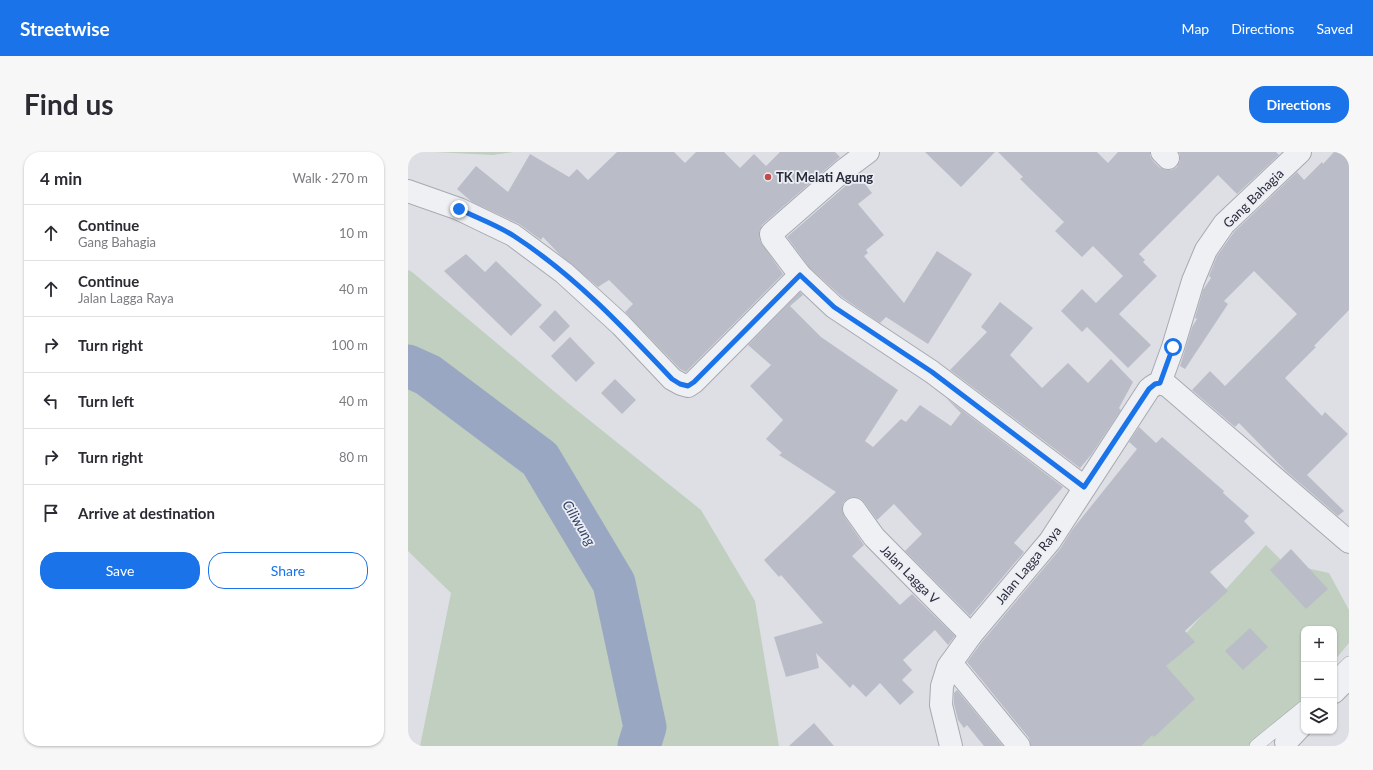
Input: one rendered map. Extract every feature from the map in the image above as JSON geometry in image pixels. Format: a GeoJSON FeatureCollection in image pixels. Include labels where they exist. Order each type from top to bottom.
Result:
{"type":"FeatureCollection","features":[{"type":"Feature","properties":{"kind":"street"},"geometry":{"type":"LineString","coordinates":[[868,152],[844,170],[772,232],[772,238],[800,275],[834,307],[932,372],[1084,487]]}},
{"type":"Feature","properties":{"kind":"street","name":"Gang Bahagia"},"geometry":{"type":"LineString","coordinates":[[1160,383],[1173,347],[1193,281],[1206,250],[1224,224],[1300,152]]}},
{"type":"Feature","properties":{"kind":"street"},"geometry":{"type":"LineString","coordinates":[[408,191],[459,209],[513,236],[564,273],[621,325],[672,379],[680,384],[688,386],[694,382],[800,275]]}},
{"type":"Feature","properties":{"kind":"street"},"geometry":{"type":"LineString","coordinates":[[1160,383],[1168,386],[1349,542]]}},
{"type":"Feature","properties":{"kind":"street","name":"Jalan Lagga Raya"},"geometry":{"type":"LineString","coordinates":[[951,746],[942,705],[942,686],[948,667],[971,635],[1050,541],[1149,389],[1155,384],[1160,383]]}},
{"type":"Feature","properties":{"kind":"street","name":"Jalan Lagga V"},"geometry":{"type":"LineString","coordinates":[[854,509],[874,537],[971,635]]}},
{"type":"Feature","properties":{"kind":"street"},"geometry":{"type":"LineString","coordinates":[[951,663],[1019,746]]}},
{"type":"Feature","properties":{"kind":"street"},"geometry":{"type":"LineString","coordinates":[[1337,689],[1349,677]]}},
{"type":"Feature","properties":{"kind":"street"},"geometry":{"type":"LineString","coordinates":[[1286,742],[1301,726]]}},
{"type":"Feature","properties":{"kind":"lane"},"geometry":{"type":"LineString","coordinates":[[1337,675],[1349,663]]}},
{"type":"Feature","properties":{"kind":"lane"},"geometry":{"type":"LineString","coordinates":[[1256,746],[1301,709]]}},
{"type":"Feature","properties":{"kind":"green space"},"geometry":{"type":"Polygon","coordinates":[[[434,152],[514,152],[493,155],[434,152]]]}},
{"type":"Feature","properties":{"kind":"green space"},"geometry":{"type":"Polygon","coordinates":[[[408,270],[568,403],[701,510],[755,601],[779,746],[420,746],[451,593],[408,551],[408,270]]]}},
{"type":"Feature","properties":{"kind":"green space"},"geometry":{"type":"Polygon","coordinates":[[[1266,545],[1284,563],[1329,573],[1349,610],[1349,643],[1337,657],[1337,626],[1301,626],[1301,701],[1263,746],[1128,746],[1148,675],[1266,545]]]}},
{"type":"Feature","properties":{"kind":"building"},"geometry":{"type":"Polygon","coordinates":[[[617,152],[674,152],[685,163],[696,152],[724,152],[740,168],[754,154],[766,166],[780,152],[835,152],[840,157],[762,225],[759,231],[760,241],[783,274],[686,372],[680,369],[625,312],[633,304],[609,280],[598,287],[560,255],[543,237],[541,240],[519,224],[472,202],[457,189],[476,166],[508,192],[530,154],[569,177],[577,169],[588,180],[617,152]]]}},
{"type":"Feature","properties":{"kind":"building"},"geometry":{"type":"Polygon","coordinates":[[[925,152],[995,152],[961,187],[925,152]]]}},
{"type":"Feature","properties":{"kind":"building"},"geometry":{"type":"Polygon","coordinates":[[[998,152],[1097,152],[1108,163],[1118,152],[1150,152],[1150,156],[1153,161],[1165,170],[1172,170],[1177,167],[1180,161],[1179,152],[1276,152],[1279,155],[1237,194],[1218,175],[1139,254],[1145,260],[1143,262],[1157,276],[1119,314],[1151,345],[1128,368],[1087,327],[1082,332],[1061,311],[1082,289],[1096,303],[1123,276],[1093,246],[1082,257],[1055,231],[1064,222],[1020,179],[1023,177],[998,152]]]}},
{"type":"Feature","properties":{"kind":"building"},"geometry":{"type":"Polygon","coordinates":[[[1334,152],[1349,152],[1349,310],[1314,346],[1316,347],[1285,378],[1322,416],[1325,412],[1348,434],[1307,475],[1344,511],[1338,516],[1286,471],[1239,423],[1235,427],[1192,390],[1210,371],[1225,386],[1297,314],[1254,271],[1224,301],[1228,304],[1185,369],[1180,366],[1192,327],[1197,319],[1195,318],[1203,290],[1211,278],[1209,276],[1217,256],[1234,232],[1297,172],[1304,180],[1322,162],[1323,164],[1334,152]]]}},
{"type":"Feature","properties":{"kind":"building"},"geometry":{"type":"Polygon","coordinates":[[[858,175],[872,193],[858,204],[884,235],[866,250],[868,253],[864,256],[904,303],[937,251],[972,274],[928,344],[886,317],[880,323],[842,297],[809,267],[787,237],[858,175]]]}},
{"type":"Feature","properties":{"kind":"building"},"geometry":{"type":"Polygon","coordinates":[[[466,254],[485,272],[496,261],[542,305],[511,336],[444,271],[466,254]]]}},
{"type":"Feature","properties":{"kind":"building"},"geometry":{"type":"Polygon","coordinates":[[[800,292],[803,295],[790,306],[821,337],[898,390],[865,441],[873,447],[901,419],[906,422],[920,405],[951,426],[961,413],[946,398],[1063,487],[1014,543],[1024,552],[970,616],[905,551],[922,534],[894,504],[877,520],[860,498],[852,497],[843,503],[842,510],[844,516],[864,545],[852,556],[900,605],[912,594],[955,636],[948,645],[935,630],[903,660],[912,670],[902,680],[914,692],[900,705],[880,683],[866,697],[853,684],[850,688],[816,653],[819,668],[786,677],[774,637],[823,623],[781,575],[779,577],[764,560],[836,492],[779,455],[782,453],[766,439],[783,420],[750,386],[771,365],[748,345],[800,292]]]}},
{"type":"Feature","properties":{"kind":"building"},"geometry":{"type":"Polygon","coordinates":[[[1000,302],[1033,328],[1010,355],[1042,388],[1068,363],[1088,383],[1111,359],[1133,382],[1119,408],[1121,410],[1091,455],[1080,468],[950,370],[987,332],[981,327],[1000,302]]]}},
{"type":"Feature","properties":{"kind":"building"},"geometry":{"type":"Polygon","coordinates":[[[555,310],[570,326],[554,342],[539,327],[555,310]]]}},
{"type":"Feature","properties":{"kind":"building"},"geometry":{"type":"Polygon","coordinates":[[[570,337],[595,363],[576,382],[551,356],[570,337]]]}},
{"type":"Feature","properties":{"kind":"building"},"geometry":{"type":"Polygon","coordinates":[[[615,379],[636,400],[622,414],[601,393],[615,379]]]}},
{"type":"Feature","properties":{"kind":"building"},"geometry":{"type":"Polygon","coordinates":[[[1139,427],[1156,443],[1162,437],[1224,491],[1223,493],[1249,516],[1244,521],[1255,533],[1210,572],[1228,591],[1185,631],[1195,642],[1166,666],[1195,699],[1154,737],[1152,735],[1141,746],[1031,746],[1029,738],[967,662],[981,643],[1060,549],[1072,530],[1137,449],[1129,442],[1139,427]]]}},
{"type":"Feature","properties":{"kind":"building"},"geometry":{"type":"Polygon","coordinates":[[[1291,549],[1328,589],[1306,609],[1270,570],[1291,549]]]}},
{"type":"Feature","properties":{"kind":"building"},"geometry":{"type":"Polygon","coordinates":[[[1250,628],[1268,647],[1243,670],[1225,651],[1250,628]]]}},
{"type":"Feature","properties":{"kind":"building"},"geometry":{"type":"Polygon","coordinates":[[[957,690],[1003,746],[984,746],[967,725],[964,728],[958,720],[954,704],[954,693],[957,690]]]}},
{"type":"Feature","properties":{"kind":"building"},"geometry":{"type":"Polygon","coordinates":[[[814,723],[834,746],[789,746],[814,723]]]}},
{"type":"Feature","properties":{"kind":"waterway","name":"Ciliwung"},"geometry":{"type":"LineString","coordinates":[[408,366],[428,375],[540,459],[614,583],[645,727],[639,746]]}},
{"type":"Feature","properties":{"kind":"place","name":"TK Melati Agung"},"geometry":{"type":"Point","coordinates":[768,177]}},
{"type":"Feature","properties":{"kind":"route"},"geometry":{"type":"LineString","coordinates":[[459,209],[513,236],[564,273],[621,325],[672,379],[680,384],[688,386],[694,382],[800,275],[834,307],[932,372],[1084,487],[1149,389],[1155,384],[1160,383],[1173,347]]}}]}
